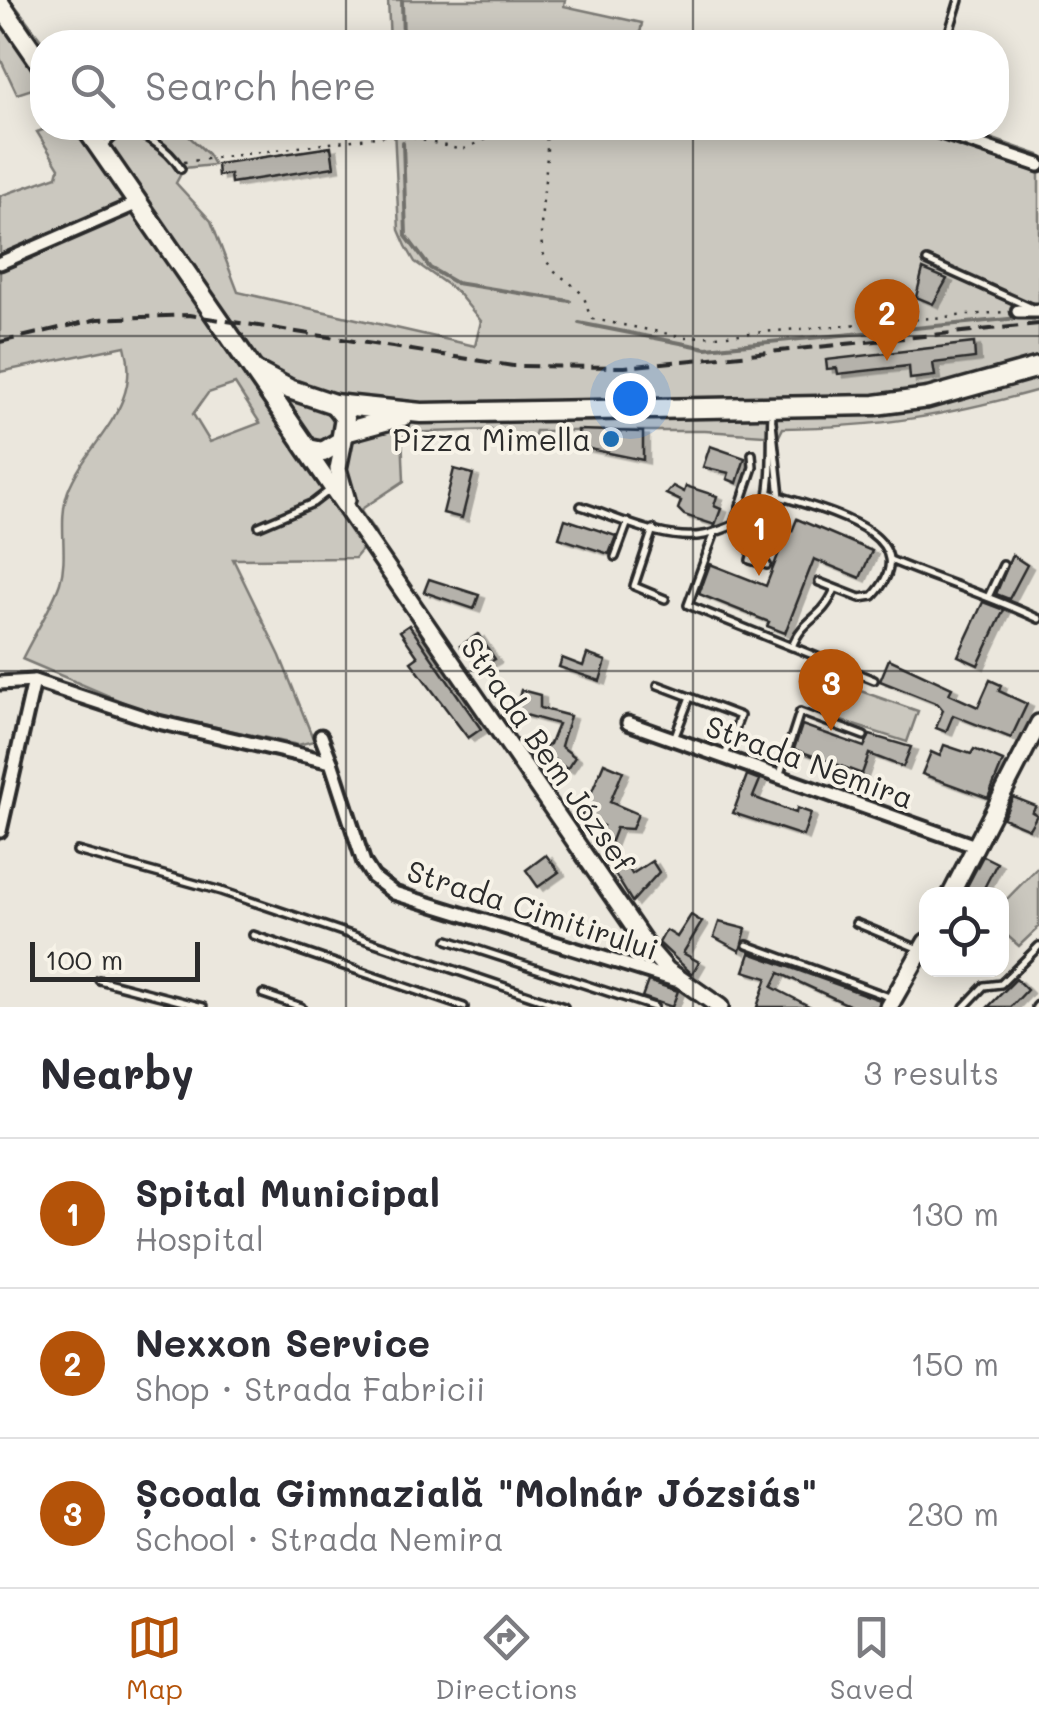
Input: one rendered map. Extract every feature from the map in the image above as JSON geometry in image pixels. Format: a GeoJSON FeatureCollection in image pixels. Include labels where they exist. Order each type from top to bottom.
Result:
{"type":"FeatureCollection","features":[{"type":"Feature","properties":{"kind":"highway"},"geometry":{"type":"LineString","coordinates":[[0,4],[30,48]]}},
{"type":"Feature","properties":{"kind":"highway","name":"Strada Bem József"},"geometry":{"type":"LineString","coordinates":[[94,140],[299,439]]}},
{"type":"Feature","properties":{"kind":"highway"},"geometry":{"type":"LineString","coordinates":[[255,371],[327,402],[421,413],[772,416],[900,402],[1039,367]]}},
{"type":"Feature","properties":{"kind":"highway"},"geometry":{"type":"LineString","coordinates":[[327,402],[344,418],[345,434],[337,446],[323,452],[299,439],[300,410],[327,402]]}},
{"type":"Feature","properties":{"kind":"highway"},"geometry":{"type":"LineString","coordinates":[[345,434],[421,413]]}},
{"type":"Feature","properties":{"kind":"main road","name":"Strada Bem József"},"geometry":{"type":"LineString","coordinates":[[345,434],[338,469],[354,518]]}},
{"type":"Feature","properties":{"kind":"main road","name":"Strada Bem József"},"geometry":{"type":"LineString","coordinates":[[299,439],[649,949],[684,983],[716,1006]]}},
{"type":"Feature","properties":{"kind":"main road"},"geometry":{"type":"LineString","coordinates":[[954,887],[1039,723]]}},
{"type":"Feature","properties":{"kind":"main road"},"geometry":{"type":"LineString","coordinates":[[894,1004],[919,956]]}},
{"type":"Feature","properties":{"kind":"street"},"geometry":{"type":"LineString","coordinates":[[965,140],[1039,165]]}},
{"type":"Feature","properties":{"kind":"street"},"geometry":{"type":"LineString","coordinates":[[0,263],[138,203]]}},
{"type":"Feature","properties":{"kind":"street"},"geometry":{"type":"LineString","coordinates":[[1018,311],[1038,311]]}},
{"type":"Feature","properties":{"kind":"street"},"geometry":{"type":"LineString","coordinates":[[0,683],[34,681],[158,722],[331,762]]}},
{"type":"Feature","properties":{"kind":"street"},"geometry":{"type":"LineString","coordinates":[[0,831],[34,681]]}},
{"type":"Feature","properties":{"kind":"street","name":"Strada Nemira"},"geometry":{"type":"LineString","coordinates":[[628,723],[975,846]]}},
{"type":"Feature","properties":{"kind":"street","name":"Strada Cimitirului"},"geometry":{"type":"LineString","coordinates":[[322,736],[364,863],[373,877],[394,893],[684,983]]}},
{"type":"Feature","properties":{"kind":"lane"},"geometry":{"type":"LineString","coordinates":[[950,30],[959,0]]}},
{"type":"Feature","properties":{"kind":"lane"},"geometry":{"type":"LineString","coordinates":[[101,150],[110,140]]}},
{"type":"Feature","properties":{"kind":"lane"},"geometry":{"type":"LineString","coordinates":[[145,140],[179,166]]}},
{"type":"Feature","properties":{"kind":"lane"},"geometry":{"type":"LineString","coordinates":[[927,261],[1038,311]]}},
{"type":"Feature","properties":{"kind":"lane"},"geometry":{"type":"LineString","coordinates":[[767,566],[750,560],[770,493],[772,416]]}},
{"type":"Feature","properties":{"kind":"lane"},"geometry":{"type":"LineString","coordinates":[[772,416],[780,496]]}},
{"type":"Feature","properties":{"kind":"lane"},"geometry":{"type":"LineString","coordinates":[[734,524],[753,466],[752,454]]}},
{"type":"Feature","properties":{"kind":"lane"},"geometry":{"type":"LineString","coordinates":[[258,526],[313,503],[332,488]]}},
{"type":"Feature","properties":{"kind":"lane"},"geometry":{"type":"LineString","coordinates":[[770,493],[866,528],[884,544],[890,560],[873,596],[860,598],[819,582]]}},
{"type":"Feature","properties":{"kind":"lane"},"geometry":{"type":"LineString","coordinates":[[581,506],[653,529],[691,536],[715,532],[764,512]]}},
{"type":"Feature","properties":{"kind":"lane"},"geometry":{"type":"LineString","coordinates":[[615,556],[628,521]]}},
{"type":"Feature","properties":{"kind":"lane"},"geometry":{"type":"LineString","coordinates":[[653,529],[634,586],[665,599]]}},
{"type":"Feature","properties":{"kind":"lane"},"geometry":{"type":"LineString","coordinates":[[715,532],[688,605],[874,680]]}},
{"type":"Feature","properties":{"kind":"lane"},"geometry":{"type":"LineString","coordinates":[[890,560],[1039,619]]}},
{"type":"Feature","properties":{"kind":"lane"},"geometry":{"type":"LineString","coordinates":[[988,597],[1003,565]]}},
{"type":"Feature","properties":{"kind":"lane"},"geometry":{"type":"LineString","coordinates":[[792,647],[803,624],[824,614],[835,589]]}},
{"type":"Feature","properties":{"kind":"lane"},"geometry":{"type":"LineString","coordinates":[[658,685],[740,716],[724,756]]}},
{"type":"Feature","properties":{"kind":"lane"},"geometry":{"type":"LineString","coordinates":[[674,739],[690,697]]}},
{"type":"Feature","properties":{"kind":"lane"},"geometry":{"type":"LineString","coordinates":[[779,777],[800,712],[864,736]]}},
{"type":"Feature","properties":{"kind":"lane"},"geometry":{"type":"LineString","coordinates":[[76,851],[221,891],[564,1007]]}},
{"type":"Feature","properties":{"kind":"lane"},"geometry":{"type":"LineString","coordinates":[[856,923],[919,944]]}},
{"type":"Feature","properties":{"kind":"lane"},"geometry":{"type":"LineString","coordinates":[[253,935],[464,1007]]}},
{"type":"Feature","properties":{"kind":"lane"},"geometry":{"type":"LineString","coordinates":[[448,940],[654,1007]]}},
{"type":"Feature","properties":{"kind":"lane"},"geometry":{"type":"LineString","coordinates":[[747,945],[894,1004]]}},
{"type":"Feature","properties":{"kind":"lane"},"geometry":{"type":"LineString","coordinates":[[964,1007],[984,986],[1001,984],[1039,946]]}},
{"type":"Feature","properties":{"kind":"lane"},"geometry":{"type":"LineString","coordinates":[[99,980],[202,1007]]}},
{"type":"Feature","properties":{"kind":"lane"},"geometry":{"type":"LineString","coordinates":[[263,994],[302,1007]]}},
{"type":"Feature","properties":{"kind":"path"},"geometry":{"type":"LineString","coordinates":[[179,166],[358,140]]}},
{"type":"Feature","properties":{"kind":"path"},"geometry":{"type":"LineString","coordinates":[[422,140],[461,150],[484,140]]}},
{"type":"Feature","properties":{"kind":"path"},"geometry":{"type":"LineString","coordinates":[[548,140],[542,187],[543,252],[553,272],[583,295],[593,318],[684,337],[1018,311]]}},
{"type":"Feature","properties":{"kind":"shaded area"},"geometry":{"type":"Polygon","coordinates":[[[11,0],[34,30],[30,30],[30,90],[17,94],[0,58],[0,1],[11,0]]]}},
{"type":"Feature","properties":{"kind":"shaded area"},"geometry":{"type":"Polygon","coordinates":[[[388,0],[565,0],[564,6],[642,23],[641,30],[389,30],[388,0]]]}},
{"type":"Feature","properties":{"kind":"shaded area"},"geometry":{"type":"Polygon","coordinates":[[[42,140],[193,140],[214,165],[184,168],[176,183],[211,221],[238,292],[475,346],[481,321],[456,291],[415,262],[399,230],[395,140],[996,140],[1039,155],[1039,390],[912,418],[783,428],[779,436],[705,431],[536,431],[531,449],[488,442],[491,430],[402,433],[404,481],[360,510],[376,533],[355,558],[233,559],[280,656],[314,741],[298,745],[144,711],[22,659],[60,583],[68,491],[120,406],[128,368],[125,346],[0,372],[0,196],[57,176],[59,168],[42,140]],[[235,384],[208,393],[193,414],[210,442],[260,423],[235,384]]]}},
{"type":"Feature","properties":{"kind":"shaded area"},"geometry":{"type":"Polygon","coordinates":[[[849,687],[918,711],[907,742],[838,720],[849,687]]]}},
{"type":"Feature","properties":{"kind":"shaded area"},"geometry":{"type":"Polygon","coordinates":[[[1039,866],[1039,927],[1019,946],[1009,937],[1009,897],[1039,866]]]}},
{"type":"Feature","properties":{"kind":"building"},"geometry":{"type":"Polygon","coordinates":[[[331,147],[334,167],[231,183],[230,174],[218,176],[217,164],[331,147]]]}},
{"type":"Feature","properties":{"kind":"building"},"geometry":{"type":"Polygon","coordinates":[[[923,269],[947,279],[933,304],[916,297],[923,269]]]}},
{"type":"Feature","properties":{"kind":"building"},"geometry":{"type":"Polygon","coordinates":[[[974,343],[975,358],[933,363],[935,376],[910,379],[909,366],[838,374],[837,368],[827,369],[826,360],[974,343]]]}},
{"type":"Feature","properties":{"kind":"building","name":"Pizza Mimella"},"geometry":{"type":"Polygon","coordinates":[[[578,430],[643,432],[643,460],[580,447],[578,430]]]}},
{"type":"Feature","properties":{"kind":"building"},"geometry":{"type":"Polygon","coordinates":[[[710,446],[745,458],[737,483],[727,479],[729,473],[703,467],[710,446]]]}},
{"type":"Feature","properties":{"kind":"building"},"geometry":{"type":"Polygon","coordinates":[[[454,469],[473,474],[462,518],[443,513],[454,469]]]}},
{"type":"Feature","properties":{"kind":"building"},"geometry":{"type":"Polygon","coordinates":[[[673,486],[684,492],[686,486],[717,496],[714,506],[721,509],[715,525],[684,515],[678,509],[681,501],[666,494],[673,486]]]}},
{"type":"Feature","properties":{"kind":"building"},"geometry":{"type":"Polygon","coordinates":[[[565,519],[616,536],[609,554],[559,538],[565,519]]]}},
{"type":"Feature","properties":{"kind":"building"},"geometry":{"type":"Polygon","coordinates":[[[797,519],[872,551],[860,578],[814,559],[785,633],[767,626],[769,622],[699,594],[710,564],[766,586],[782,545],[767,538],[773,523],[792,531],[797,519]]]}},
{"type":"Feature","properties":{"kind":"building"},"geometry":{"type":"Polygon","coordinates":[[[1012,555],[1027,565],[1009,599],[996,594],[1012,555]]]}},
{"type":"Feature","properties":{"kind":"building"},"geometry":{"type":"Polygon","coordinates":[[[429,579],[479,595],[474,609],[424,592],[429,579]]]}},
{"type":"Feature","properties":{"kind":"building"},"geometry":{"type":"Polygon","coordinates":[[[983,602],[1004,610],[978,665],[958,656],[983,602]]]}},
{"type":"Feature","properties":{"kind":"building"},"geometry":{"type":"Polygon","coordinates":[[[409,625],[481,729],[468,738],[411,662],[418,657],[400,631],[409,625]]]}},
{"type":"Feature","properties":{"kind":"building"},"geometry":{"type":"Polygon","coordinates":[[[478,634],[495,659],[480,668],[460,646],[478,634]]]}},
{"type":"Feature","properties":{"kind":"building"},"geometry":{"type":"Polygon","coordinates":[[[587,654],[606,661],[600,681],[559,667],[562,658],[583,666],[587,654]]]}},
{"type":"Feature","properties":{"kind":"building"},"geometry":{"type":"Polygon","coordinates":[[[889,659],[952,688],[949,694],[978,707],[990,680],[1001,685],[999,691],[1027,704],[1011,738],[953,715],[946,732],[936,728],[943,710],[938,704],[880,681],[889,659]]]}},
{"type":"Feature","properties":{"kind":"building"},"geometry":{"type":"Polygon","coordinates":[[[521,690],[540,695],[540,708],[570,716],[561,746],[575,757],[567,769],[553,759],[539,768],[527,751],[535,746],[539,752],[550,744],[558,724],[515,712],[521,690]]]}},
{"type":"Feature","properties":{"kind":"building"},"geometry":{"type":"Polygon","coordinates":[[[802,725],[864,747],[870,735],[911,747],[903,767],[869,754],[862,774],[794,749],[802,725]]]}},
{"type":"Feature","properties":{"kind":"building"},"geometry":{"type":"Polygon","coordinates":[[[944,745],[971,754],[974,749],[1003,761],[988,798],[922,774],[931,752],[940,756],[944,745]]]}},
{"type":"Feature","properties":{"kind":"building"},"geometry":{"type":"Polygon","coordinates":[[[604,763],[623,771],[610,802],[638,814],[632,829],[616,828],[609,846],[596,840],[603,826],[581,817],[604,763]]]}},
{"type":"Feature","properties":{"kind":"building"},"geometry":{"type":"Polygon","coordinates":[[[747,775],[760,780],[753,797],[796,813],[797,808],[811,813],[803,836],[733,813],[747,775]]]}},
{"type":"Feature","properties":{"kind":"building"},"geometry":{"type":"Polygon","coordinates":[[[1013,797],[1036,806],[1032,812],[1037,815],[1029,829],[1003,818],[1013,797]]]}},
{"type":"Feature","properties":{"kind":"building"},"geometry":{"type":"Polygon","coordinates":[[[546,855],[559,872],[538,887],[526,870],[546,855]]]}},
{"type":"Feature","properties":{"kind":"building"},"geometry":{"type":"Polygon","coordinates":[[[983,856],[997,863],[985,887],[967,887],[983,856]]]}},
{"type":"Feature","properties":{"kind":"building"},"geometry":{"type":"Polygon","coordinates":[[[652,861],[659,872],[632,902],[613,871],[626,864],[632,874],[652,861]]]}},
{"type":"Feature","properties":{"kind":"building"},"geometry":{"type":"Polygon","coordinates":[[[691,915],[702,922],[683,953],[699,962],[692,974],[659,943],[666,930],[677,937],[691,915]]]}},
{"type":"Feature","properties":{"kind":"building"},"geometry":{"type":"Polygon","coordinates":[[[719,922],[746,929],[740,951],[714,937],[719,922]]]}},
{"type":"Feature","properties":{"kind":"building"},"geometry":{"type":"Polygon","coordinates":[[[750,953],[880,1000],[878,1007],[853,1007],[779,973],[772,987],[811,1007],[757,1007],[767,978],[744,971],[750,953]]]}},
{"type":"Feature","properties":{"kind":"building"},"geometry":{"type":"Polygon","coordinates":[[[1016,979],[1027,990],[1011,1007],[988,1007],[1016,979]]]}},
{"type":"Feature","properties":{"kind":"building"},"geometry":{"type":"Polygon","coordinates":[[[648,981],[678,991],[672,1007],[642,997],[648,981]]]}},
{"type":"Feature","properties":{"kind":"waterway"},"geometry":{"type":"LineString","coordinates":[[402,0],[403,30]]}},
{"type":"Feature","properties":{"kind":"waterway"},"geometry":{"type":"LineString","coordinates":[[403,142],[406,236],[430,268],[456,283],[570,301]]}},
{"type":"Feature","properties":{"kind":"waterway"},"geometry":{"type":"LineString","coordinates":[[579,323],[706,348],[1039,316]]}},
{"type":"Feature","properties":{"kind":"railway"},"geometry":{"type":"LineString","coordinates":[[0,342],[98,319],[189,315],[513,366],[625,367],[1039,324]]}},
{"type":"Feature","properties":{"kind":"place","name":"Nexxon Service"},"geometry":{"type":"Point","coordinates":[887,361]}},
{"type":"Feature","properties":{"kind":"place","name":"Pizza Mimella"},"geometry":{"type":"Point","coordinates":[611,439]}},
{"type":"Feature","properties":{"kind":"place","name":"Spital Municipal"},"geometry":{"type":"Point","coordinates":[759,576]}},
{"type":"Feature","properties":{"kind":"place","name":"Școala Gimnazială \"Molnár Józsiás\""},"geometry":{"type":"Point","coordinates":[831,731]}}]}
